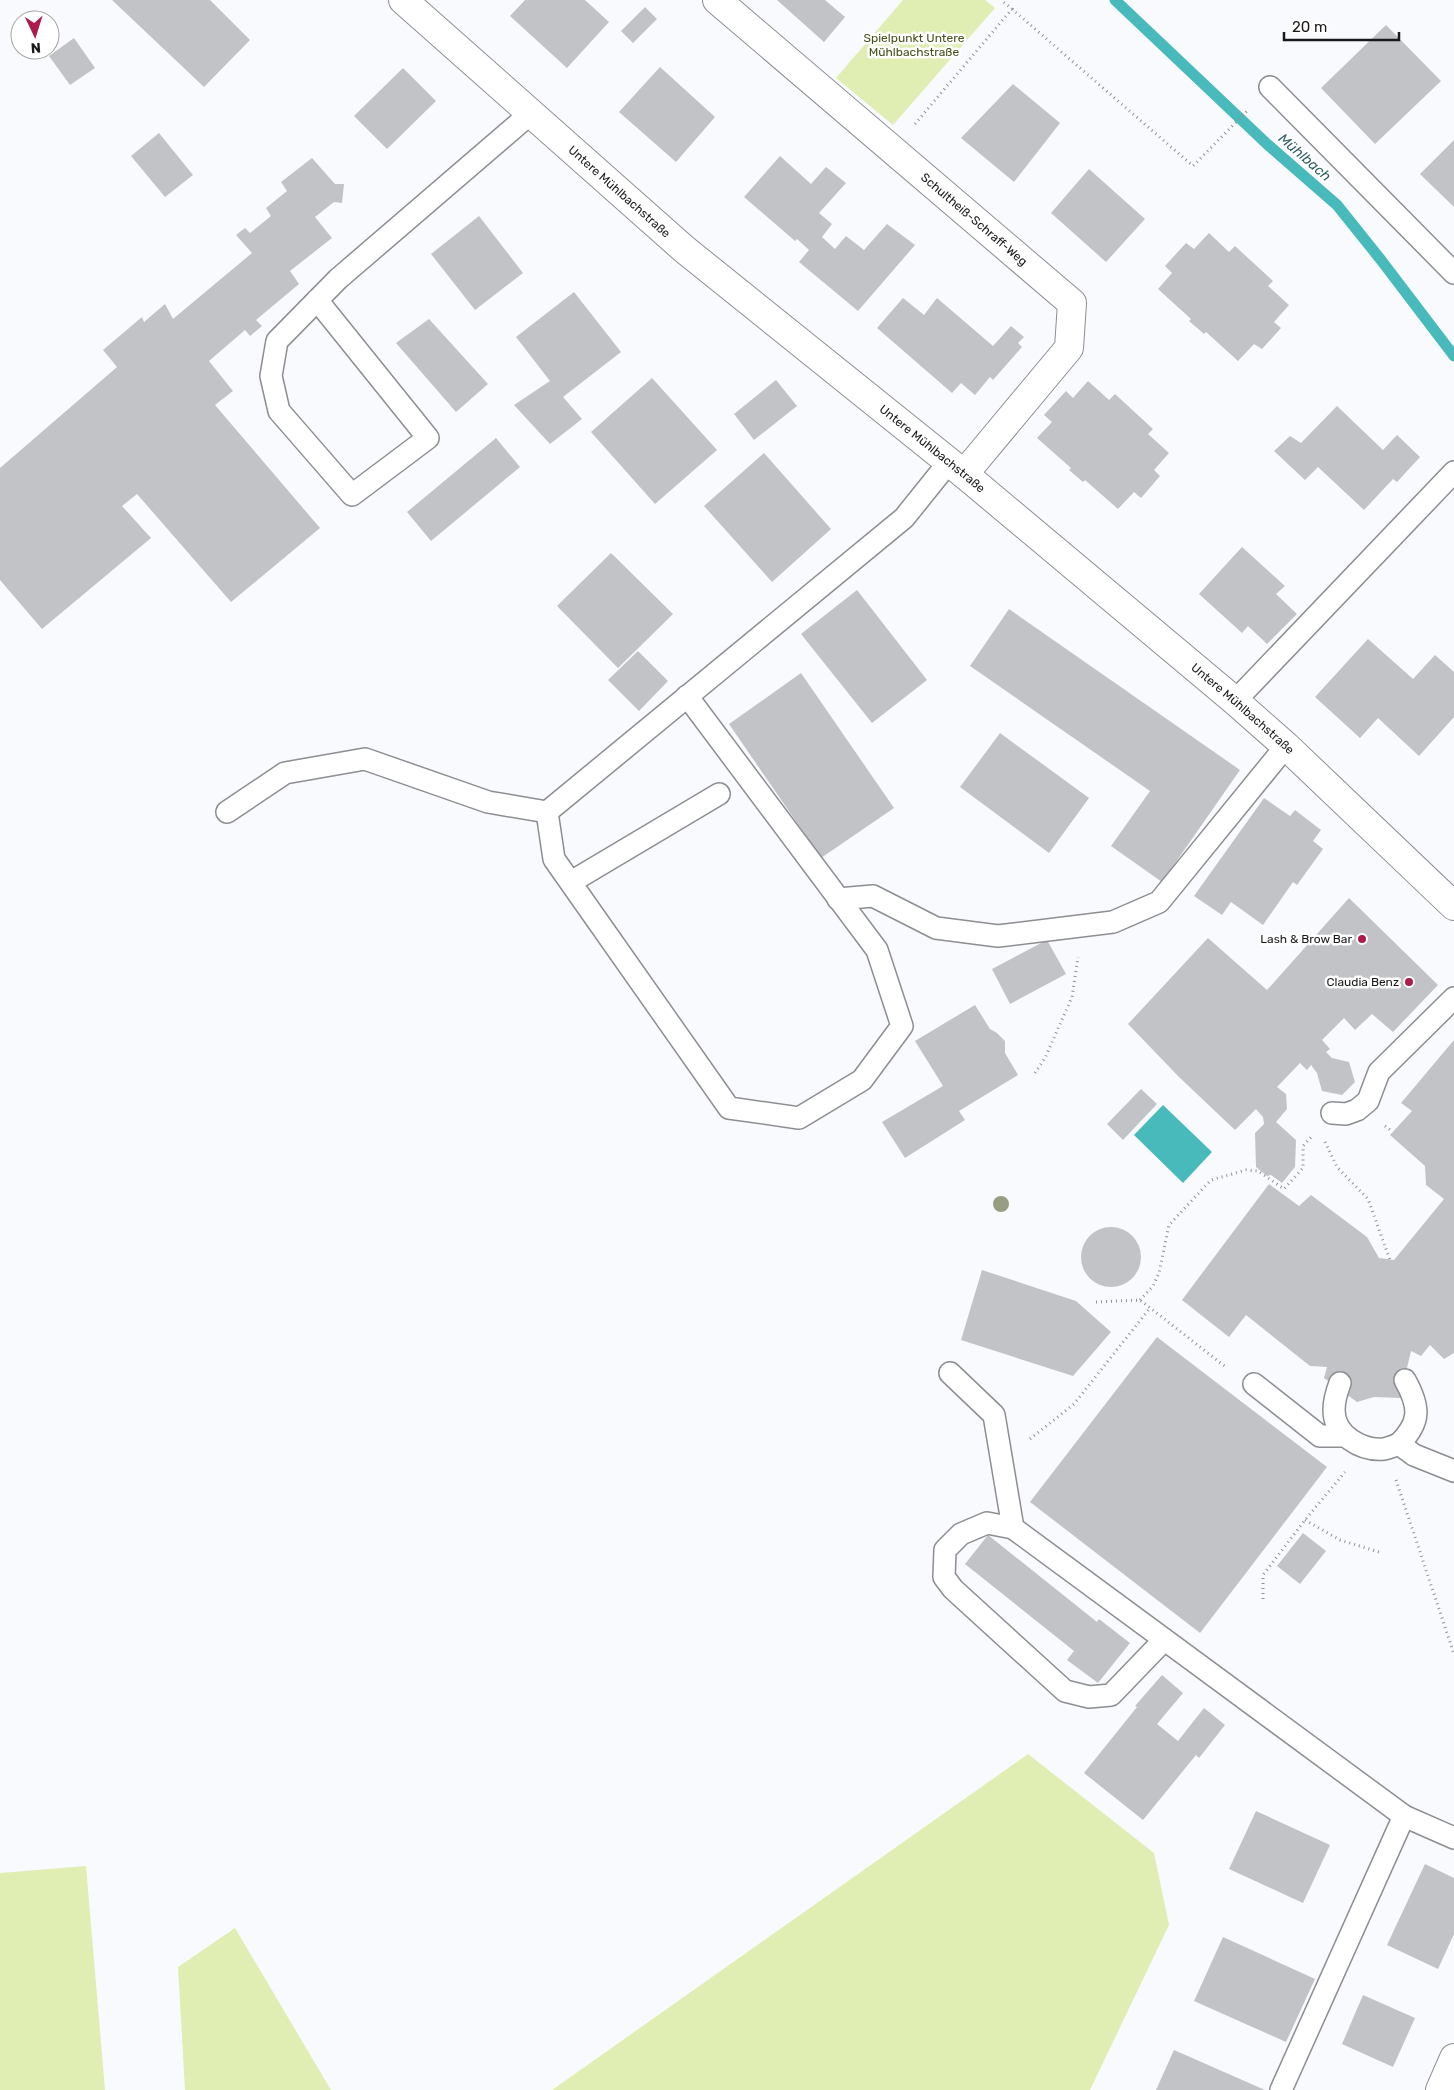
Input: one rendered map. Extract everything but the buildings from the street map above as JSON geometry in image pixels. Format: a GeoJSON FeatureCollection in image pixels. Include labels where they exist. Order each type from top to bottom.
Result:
{"type":"FeatureCollection","features":[{"type":"Feature","properties":{"kind":"main road","name":"Untere Mühlbachstraße"},"geometry":{"type":"LineString","coordinates":[[403,0],[684,249],[957,468],[1235,700],[1454,906]]}},
{"type":"Feature","properties":{"kind":"main road","name":"Schultheiß-Schraff-Weg"},"geometry":{"type":"LineString","coordinates":[[717,0],[1072,303],[1069,348],[957,468]]}},
{"type":"Feature","properties":{"kind":"main road"},"geometry":{"type":"LineString","coordinates":[[1440,2090],[1454,2058]]}},
{"type":"Feature","properties":{"kind":"lane"},"geometry":{"type":"LineString","coordinates":[[1270,87],[1454,273]]}},
{"type":"Feature","properties":{"kind":"lane"},"geometry":{"type":"LineString","coordinates":[[317,300],[428,438],[352,495],[279,411],[270,376],[277,341],[317,300],[338,280],[530,114]]}},
{"type":"Feature","properties":{"kind":"lane"},"geometry":{"type":"LineString","coordinates":[[227,812],[285,773],[365,759],[488,802],[547,812],[904,518],[957,468]]}},
{"type":"Feature","properties":{"kind":"lane"},"geometry":{"type":"LineString","coordinates":[[1235,700],[1454,472]]}},
{"type":"Feature","properties":{"kind":"lane"},"geometry":{"type":"LineString","coordinates":[[547,812],[554,859],[729,1108],[799,1118],[862,1080],[902,1026],[877,950],[687,696]]}},
{"type":"Feature","properties":{"kind":"lane"},"geometry":{"type":"LineString","coordinates":[[838,899],[873,896],[936,928],[998,936],[1113,922],[1159,902],[1286,746]]}},
{"type":"Feature","properties":{"kind":"lane"},"geometry":{"type":"LineString","coordinates":[[571,882],[719,794]]}},
{"type":"Feature","properties":{"kind":"lane"},"geometry":{"type":"LineString","coordinates":[[1325,1121],[1357,1110],[1368,1101],[1379,1072],[1454,998]]}},
{"type":"Feature","properties":{"kind":"lane"},"geometry":{"type":"LineString","coordinates":[[950,1373],[994,1415],[1013,1528]]}},
{"type":"Feature","properties":{"kind":"lane"},"geometry":{"type":"LineString","coordinates":[[1392,1446],[1412,1431],[1416,1417],[1412,1392],[1405,1380]]}},
{"type":"Feature","properties":{"kind":"lane"},"geometry":{"type":"LineString","coordinates":[[1340,1383],[1334,1410],[1337,1424],[1351,1440]]}},
{"type":"Feature","properties":{"kind":"lane"},"geometry":{"type":"LineString","coordinates":[[1254,1384],[1320,1436],[1392,1446],[1454,1471]]}},
{"type":"Feature","properties":{"kind":"lane"},"geometry":{"type":"LineString","coordinates":[[1164,1640],[1111,1695],[1089,1697],[1065,1691],[953,1589],[944,1577],[946,1550],[961,1534],[987,1523],[1013,1528],[1404,1816],[1454,1838]]}},
{"type":"Feature","properties":{"kind":"lane"},"geometry":{"type":"LineString","coordinates":[[1281,2090],[1404,1816]]}},
{"type":"Feature","properties":{"kind":"path"},"geometry":{"type":"LineString","coordinates":[[1001,0],[1194,166],[1254,104]]}},
{"type":"Feature","properties":{"kind":"path"},"geometry":{"type":"LineString","coordinates":[[893,150],[1012,9]]}},
{"type":"Feature","properties":{"kind":"path"},"geometry":{"type":"LineString","coordinates":[[1035,1073],[1045,1058],[1072,997],[1086,925]]}},
{"type":"Feature","properties":{"kind":"path"},"geometry":{"type":"LineString","coordinates":[[1325,1121],[1338,1167],[1368,1199],[1390,1260]]}},
{"type":"Feature","properties":{"kind":"path"},"geometry":{"type":"LineString","coordinates":[[1140,1300],[1153,1286],[1159,1273],[1169,1225],[1211,1180],[1246,1170],[1258,1171],[1284,1189],[1303,1168],[1303,1146],[1325,1121]]}},
{"type":"Feature","properties":{"kind":"path"},"geometry":{"type":"LineString","coordinates":[[1096,1302],[1140,1300],[1228,1369]]}},
{"type":"Feature","properties":{"kind":"path"},"geometry":{"type":"LineString","coordinates":[[1002,1462],[1074,1404],[1150,1308]]}},
{"type":"Feature","properties":{"kind":"path"},"geometry":{"type":"LineString","coordinates":[[1262,1599],[1264,1575],[1305,1520],[1344,1476],[1351,1440]]}},
{"type":"Feature","properties":{"kind":"path"},"geometry":{"type":"LineString","coordinates":[[1392,1446],[1454,1654]]}},
{"type":"Feature","properties":{"kind":"path"},"geometry":{"type":"LineString","coordinates":[[1305,1520],[1340,1540],[1379,1552]]}},
{"type":"Feature","properties":{"kind":"green space","name":"Spielpunkt Untere Mühlbachstraße"},"geometry":{"type":"Polygon","coordinates":[[[903,0],[985,0],[995,8],[893,125],[836,78],[903,0]]]}},
{"type":"Feature","properties":{"kind":"green space"},"geometry":{"type":"Polygon","coordinates":[[[1028,1754],[1154,1853],[1169,1925],[1090,2090],[552,2090],[1028,1754]]]}},
{"type":"Feature","properties":{"kind":"green space"},"geometry":{"type":"Polygon","coordinates":[[[86,1866],[105,2090],[0,2090],[0,1873],[86,1866]]]}},
{"type":"Feature","properties":{"kind":"green space"},"geometry":{"type":"Polygon","coordinates":[[[235,1928],[331,2090],[185,2090],[178,1967],[235,1928]]]}},
{"type":"Feature","properties":{"kind":"water"},"geometry":{"type":"Polygon","coordinates":[[[1163,1105],[1212,1152],[1183,1183],[1134,1135],[1163,1105]]]}},
{"type":"Feature","properties":{"kind":"waterway","name":"Mühlbach"},"geometry":{"type":"LineString","coordinates":[[1115,0],[1267,144],[1337,205],[1454,356]]}},
{"type":"Feature","properties":{"kind":"place","name":"Lash & Brow Bar"},"geometry":{"type":"Point","coordinates":[1362,939]}},
{"type":"Feature","properties":{"kind":"place","name":"Claudia Benz"},"geometry":{"type":"Point","coordinates":[1409,982]}}]}
